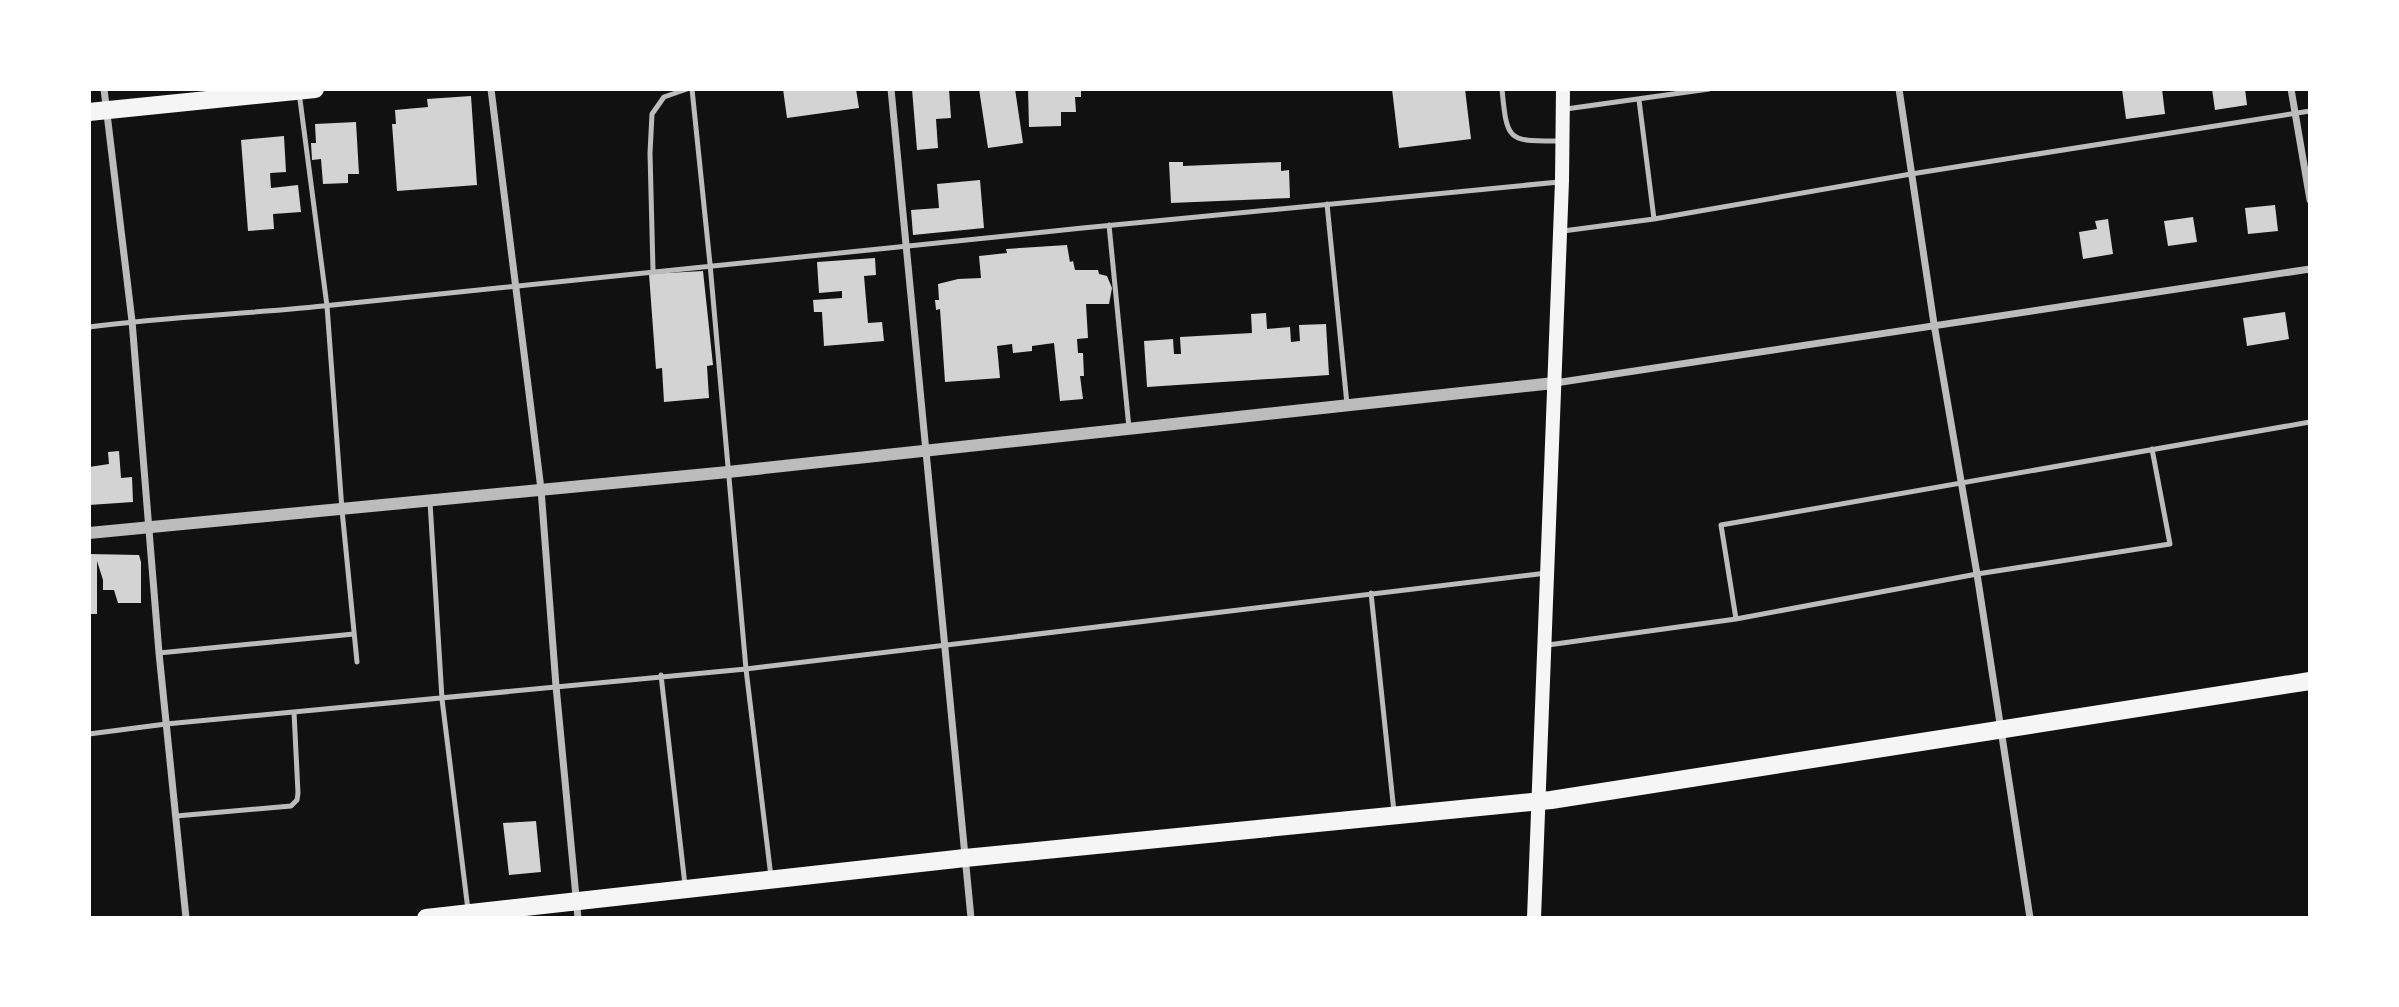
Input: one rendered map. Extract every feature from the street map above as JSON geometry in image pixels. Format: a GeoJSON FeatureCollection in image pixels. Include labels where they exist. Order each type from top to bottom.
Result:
{"type":"FeatureCollection","features":[{"type":"Feature","properties":{"kind":"highway"},"geometry":{"type":"LineString","coordinates":[[98,111],[304,90]]}},
{"type":"Feature","properties":{"kind":"highway"},"geometry":{"type":"LineString","coordinates":[[426,918],[469,913],[578,910],[685,888],[1538,801],[2310,681]]}},
{"type":"Feature","properties":{"kind":"main road"},"geometry":{"type":"LineString","coordinates":[[1534,918],[1562,181],[1563,89]]}},
{"type":"Feature","properties":{"kind":"street"},"geometry":{"type":"LineString","coordinates":[[104,89],[98,111],[132,321],[159,653],[186,918]]}},
{"type":"Feature","properties":{"kind":"street"},"geometry":{"type":"LineString","coordinates":[[491,89],[541,489],[556,686],[578,910]]}},
{"type":"Feature","properties":{"kind":"street"},"geometry":{"type":"LineString","coordinates":[[891,89],[971,918]]}},
{"type":"Feature","properties":{"kind":"street"},"geometry":{"type":"LineString","coordinates":[[1899,89],[1934,324],[1977,574],[2030,918]]}},
{"type":"Feature","properties":{"kind":"street"},"geometry":{"type":"LineString","coordinates":[[2291,89],[2310,200]]}},
{"type":"Feature","properties":{"kind":"street"},"geometry":{"type":"LineString","coordinates":[[89,533],[728,472],[1554,383],[2310,269]]}},
{"type":"Feature","properties":{"kind":"lane"},"geometry":{"type":"LineString","coordinates":[[653,270],[650,165],[652,114],[664,97],[690,89],[710,264],[746,669],[772,880]]}},
{"type":"Feature","properties":{"kind":"lane"},"geometry":{"type":"LineString","coordinates":[[1502,89],[1505,125],[1513,136],[1524,141],[1562,141]]}},
{"type":"Feature","properties":{"kind":"lane"},"geometry":{"type":"LineString","coordinates":[[1563,109],[1709,89]]}},
{"type":"Feature","properties":{"kind":"lane"},"geometry":{"type":"LineString","coordinates":[[304,90],[327,306],[356,662]]}},
{"type":"Feature","properties":{"kind":"lane"},"geometry":{"type":"LineString","coordinates":[[1639,100],[1654,219]]}},
{"type":"Feature","properties":{"kind":"lane"},"geometry":{"type":"LineString","coordinates":[[1560,232],[1654,219],[1911,174],[2310,111]]}},
{"type":"Feature","properties":{"kind":"lane"},"geometry":{"type":"LineString","coordinates":[[89,327],[132,321],[327,306],[710,264],[1562,181]]}},
{"type":"Feature","properties":{"kind":"lane"},"geometry":{"type":"LineString","coordinates":[[1327,204],[1347,404]]}},
{"type":"Feature","properties":{"kind":"lane"},"geometry":{"type":"LineString","coordinates":[[1109,225],[1129,428]]}},
{"type":"Feature","properties":{"kind":"lane"},"geometry":{"type":"LineString","coordinates":[[1736,619],[1721,525],[2310,422]]}},
{"type":"Feature","properties":{"kind":"lane"},"geometry":{"type":"LineString","coordinates":[[1544,645],[1736,619],[1977,574],[2170,544],[2152,449]]}},
{"type":"Feature","properties":{"kind":"lane"},"geometry":{"type":"LineString","coordinates":[[430,500],[442,699],[469,913]]}},
{"type":"Feature","properties":{"kind":"lane"},"geometry":{"type":"LineString","coordinates":[[89,734],[166,724],[746,669],[945,643],[1547,573]]}},
{"type":"Feature","properties":{"kind":"lane"},"geometry":{"type":"LineString","coordinates":[[1371,593],[1394,814]]}},
{"type":"Feature","properties":{"kind":"lane"},"geometry":{"type":"LineString","coordinates":[[159,653],[354,634]]}},
{"type":"Feature","properties":{"kind":"lane"},"geometry":{"type":"LineString","coordinates":[[662,675],[685,888]]}},
{"type":"Feature","properties":{"kind":"lane"},"geometry":{"type":"LineString","coordinates":[[176,816],[291,806],[296,800],[298,767],[294,712]]}},
{"type":"Feature","properties":{"kind":"building"},"geometry":{"type":"Polygon","coordinates":[[[783,89],[856,89],[859,108],[787,118],[783,89]]]}},
{"type":"Feature","properties":{"kind":"building"},"geometry":{"type":"Polygon","coordinates":[[[912,89],[949,89],[951,118],[936,119],[938,148],[917,150],[912,89]]]}},
{"type":"Feature","properties":{"kind":"building"},"geometry":{"type":"Polygon","coordinates":[[[979,89],[1015,89],[1023,143],[988,148],[979,89]]]}},
{"type":"Feature","properties":{"kind":"building"},"geometry":{"type":"Polygon","coordinates":[[[1028,89],[1081,89],[1081,97],[1075,97],[1076,112],[1061,112],[1061,126],[1029,127],[1028,89]]]}},
{"type":"Feature","properties":{"kind":"building"},"geometry":{"type":"Polygon","coordinates":[[[1392,89],[1465,89],[1471,139],[1399,148],[1392,89]]]}},
{"type":"Feature","properties":{"kind":"building"},"geometry":{"type":"Polygon","coordinates":[[[2122,89],[2162,89],[2165,114],[2126,119],[2122,89]]]}},
{"type":"Feature","properties":{"kind":"building"},"geometry":{"type":"Polygon","coordinates":[[[2212,89],[2245,89],[2247,105],[2215,110],[2212,89]]]}},
{"type":"Feature","properties":{"kind":"building"},"geometry":{"type":"Polygon","coordinates":[[[471,96],[477,185],[397,191],[392,124],[396,124],[395,110],[428,107],[427,99],[471,96]]]}},
{"type":"Feature","properties":{"kind":"building"},"geometry":{"type":"Polygon","coordinates":[[[356,122],[359,174],[348,174],[348,183],[323,184],[321,159],[312,160],[311,143],[316,143],[315,124],[356,122]]]}},
{"type":"Feature","properties":{"kind":"building"},"geometry":{"type":"Polygon","coordinates":[[[284,136],[286,172],[270,173],[271,188],[298,185],[301,212],[273,214],[274,229],[248,231],[241,140],[284,136]]]}},
{"type":"Feature","properties":{"kind":"building"},"geometry":{"type":"Polygon","coordinates":[[[1169,162],[1183,162],[1183,166],[1281,162],[1281,171],[1289,170],[1290,198],[1171,203],[1169,162]]]}},
{"type":"Feature","properties":{"kind":"building"},"geometry":{"type":"Polygon","coordinates":[[[980,180],[984,228],[913,235],[911,210],[939,208],[937,184],[980,180]]]}},
{"type":"Feature","properties":{"kind":"building"},"geometry":{"type":"Polygon","coordinates":[[[2275,205],[2278,231],[2248,234],[2245,208],[2275,205]]]}},
{"type":"Feature","properties":{"kind":"building"},"geometry":{"type":"Polygon","coordinates":[[[2193,217],[2197,242],[2168,246],[2164,221],[2193,217]]]}},
{"type":"Feature","properties":{"kind":"building"},"geometry":{"type":"Polygon","coordinates":[[[2108,219],[2113,254],[2083,259],[2079,232],[2097,229],[2095,221],[2108,219]]]}},
{"type":"Feature","properties":{"kind":"building"},"geometry":{"type":"Polygon","coordinates":[[[1067,245],[1070,262],[1073,261],[1075,270],[1098,270],[1099,274],[1107,276],[1112,288],[1109,304],[1086,304],[1088,338],[1077,339],[1078,353],[1083,353],[1084,376],[1080,376],[1083,399],[1060,401],[1054,343],[1032,346],[1032,351],[1013,353],[1012,344],[997,346],[1000,378],[945,382],[940,309],[936,310],[935,300],[939,300],[938,284],[958,279],[981,278],[979,256],[1007,253],[1006,249],[1067,245]]]}},
{"type":"Feature","properties":{"kind":"building"},"geometry":{"type":"Polygon","coordinates":[[[875,258],[876,275],[864,276],[868,323],[882,322],[884,341],[824,346],[822,312],[814,312],[813,300],[842,298],[842,291],[819,293],[817,262],[875,258]]]}},
{"type":"Feature","properties":{"kind":"building"},"geometry":{"type":"Polygon","coordinates":[[[703,271],[713,365],[707,366],[709,398],[664,402],[662,368],[656,369],[649,274],[703,271]]]}},
{"type":"Feature","properties":{"kind":"building"},"geometry":{"type":"Polygon","coordinates":[[[2285,312],[2289,339],[2247,346],[2243,318],[2285,312]]]}},
{"type":"Feature","properties":{"kind":"building"},"geometry":{"type":"Polygon","coordinates":[[[1266,313],[1267,329],[1290,327],[1291,342],[1300,341],[1299,325],[1326,324],[1329,375],[1147,387],[1144,341],[1173,339],[1174,354],[1181,354],[1180,337],[1252,333],[1251,314],[1266,313]]]}},
{"type":"Feature","properties":{"kind":"building"},"geometry":{"type":"Polygon","coordinates":[[[119,451],[121,478],[132,477],[133,502],[89,505],[89,467],[109,464],[108,452],[119,451]]]}},
{"type":"Feature","properties":{"kind":"building"},"geometry":{"type":"Polygon","coordinates":[[[89,554],[139,555],[141,603],[118,603],[114,590],[103,590],[97,561],[97,614],[89,614],[89,554]]]}},
{"type":"Feature","properties":{"kind":"building"},"geometry":{"type":"Polygon","coordinates":[[[536,821],[541,872],[509,875],[503,823],[536,821]]]}}]}
